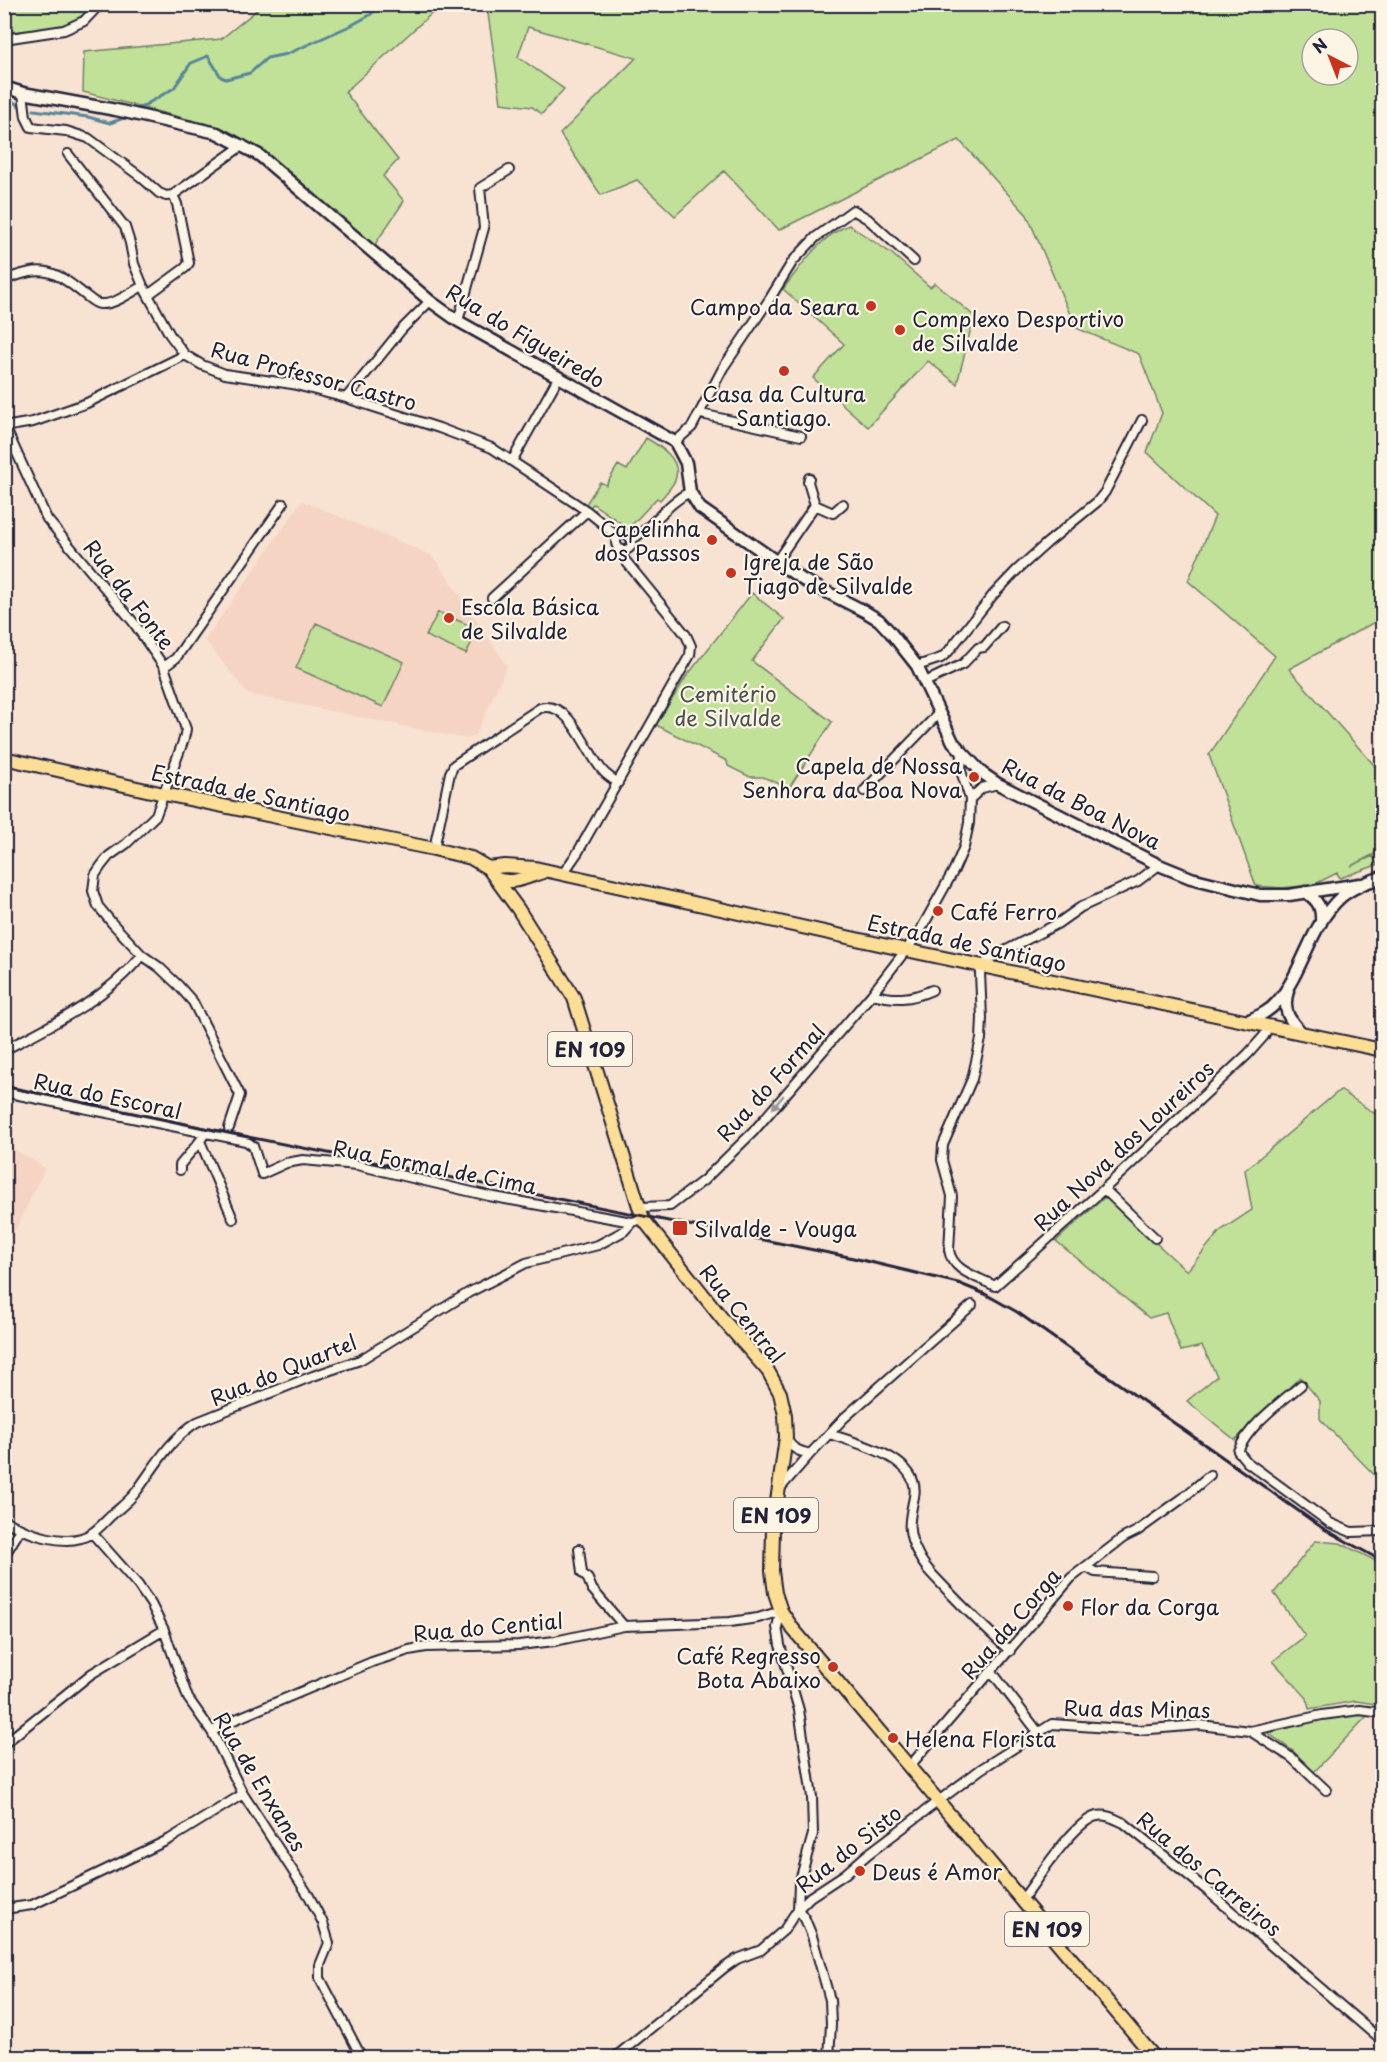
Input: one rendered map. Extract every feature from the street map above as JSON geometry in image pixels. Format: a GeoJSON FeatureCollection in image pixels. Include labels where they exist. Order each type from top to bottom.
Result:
{"type":"FeatureCollection","features":[{"type":"Feature","properties":{"kind":"main road","name":"Rua do Figueiredo"},"geometry":{"type":"LineString","coordinates":[[4,87],[23,93],[116,110],[217,133],[243,145],[259,155],[430,301],[458,321],[675,442]]}},
{"type":"Feature","properties":{"kind":"main road"},"geometry":{"type":"LineString","coordinates":[[675,442],[686,462],[690,492]]}},
{"type":"Feature","properties":{"kind":"main road","name":"Rua da Boa Nova"},"geometry":{"type":"LineString","coordinates":[[690,492],[700,508],[776,562],[803,580],[864,610],[879,620],[917,666],[953,742],[982,773],[998,784],[1159,866],[1191,878],[1260,895],[1289,895],[1360,884]]}},
{"type":"Feature","properties":{"kind":"main road","name":"Estrada de Santiago"},"geometry":{"type":"LineString","coordinates":[[4,758],[471,858],[503,884],[521,873],[543,871],[1383,1050]]}},
{"type":"Feature","properties":{"kind":"main road"},"geometry":{"type":"LineString","coordinates":[[1269,1026],[1281,1020],[1282,1006],[1291,982],[1321,922],[1330,909],[1342,896],[1360,884],[1383,877]]}},
{"type":"Feature","properties":{"kind":"main road","name":"Rua Central"},"geometry":{"type":"LineString","coordinates":[[503,884],[574,998],[640,1207],[638,1221],[768,1371],[780,1393],[785,1414],[786,1437],[773,1530],[772,1571],[775,1593],[782,1611],[793,1629],[938,1802]]}},
{"type":"Feature","properties":{"kind":"main road"},"geometry":{"type":"LineString","coordinates":[[1305,892],[1314,897],[1319,904],[1322,912],[1321,922]]}},
{"type":"Feature","properties":{"kind":"main road"},"geometry":{"type":"LineString","coordinates":[[1247,1021],[1282,1006]]}},
{"type":"Feature","properties":{"kind":"main road"},"geometry":{"type":"LineString","coordinates":[[1282,1006],[1291,1022],[1302,1033]]}},
{"type":"Feature","properties":{"kind":"main road","name":"EN 109"},"geometry":{"type":"LineString","coordinates":[[938,1802],[1155,2058]]}},
{"type":"Feature","properties":{"kind":"street"},"geometry":{"type":"LineString","coordinates":[[4,39],[64,30],[84,21],[100,4]]}},
{"type":"Feature","properties":{"kind":"street"},"geometry":{"type":"LineString","coordinates":[[23,93],[26,117],[31,127],[66,131],[88,138],[166,196],[173,195],[243,145]]}},
{"type":"Feature","properties":{"kind":"street"},"geometry":{"type":"LineString","coordinates":[[4,427],[33,422],[87,403],[185,355],[170,334],[143,286],[134,264],[124,227],[68,154]]}},
{"type":"Feature","properties":{"kind":"street"},"geometry":{"type":"LineString","coordinates":[[458,321],[484,228],[480,189],[510,170]]}},
{"type":"Feature","properties":{"kind":"street"},"geometry":{"type":"LineString","coordinates":[[148,295],[189,263],[177,204],[173,195]]}},
{"type":"Feature","properties":{"kind":"street"},"geometry":{"type":"LineString","coordinates":[[675,442],[692,427],[701,414],[723,368],[793,261],[816,237],[834,223],[853,210],[868,219],[914,261]]}},
{"type":"Feature","properties":{"kind":"street"},"geometry":{"type":"LineString","coordinates":[[4,280],[27,272],[46,271],[62,276],[100,305],[114,302],[143,286]]}},
{"type":"Feature","properties":{"kind":"street"},"geometry":{"type":"LineString","coordinates":[[346,398],[402,329],[430,301]]}},
{"type":"Feature","properties":{"kind":"street","name":"Rua Professor Castro"},"geometry":{"type":"LineString","coordinates":[[185,355],[225,374],[292,384],[346,398],[492,448],[587,511],[608,528],[618,542],[620,554],[686,635],[691,646],[690,655],[618,783]]}},
{"type":"Feature","properties":{"kind":"street"},"geometry":{"type":"LineString","coordinates":[[512,461],[558,378]]}},
{"type":"Feature","properties":{"kind":"street"},"geometry":{"type":"LineString","coordinates":[[701,414],[801,436]]}},
{"type":"Feature","properties":{"kind":"street"},"geometry":{"type":"LineString","coordinates":[[917,666],[948,652],[993,595],[1017,570],[1097,502],[1105,492],[1142,420]]}},
{"type":"Feature","properties":{"kind":"street","name":"Rua da Fonte"},"geometry":{"type":"LineString","coordinates":[[4,427],[47,519],[134,624],[164,667],[186,729],[156,815],[126,844],[109,855],[96,874],[93,891],[98,906],[142,955],[159,967],[193,1002],[238,1089],[240,1100],[229,1128]]}},
{"type":"Feature","properties":{"kind":"street"},"geometry":{"type":"LineString","coordinates":[[809,478],[808,482],[815,505],[832,513],[843,504]]}},
{"type":"Feature","properties":{"kind":"street"},"geometry":{"type":"LineString","coordinates":[[633,568],[630,543],[626,534],[621,535],[618,542],[625,549],[630,543],[644,532],[672,502],[690,492]]}},
{"type":"Feature","properties":{"kind":"street"},"geometry":{"type":"LineString","coordinates":[[164,667],[176,658],[283,504]]}},
{"type":"Feature","properties":{"kind":"street"},"geometry":{"type":"LineString","coordinates":[[776,562],[815,505]]}},
{"type":"Feature","properties":{"kind":"street"},"geometry":{"type":"LineString","coordinates":[[492,598],[587,511]]}},
{"type":"Feature","properties":{"kind":"street"},"geometry":{"type":"LineString","coordinates":[[925,682],[963,664],[978,648],[984,647],[1002,626]]}},
{"type":"Feature","properties":{"kind":"street"},"geometry":{"type":"LineString","coordinates":[[434,849],[450,773],[454,765],[540,708],[551,706],[563,712],[602,771],[618,783],[562,875]]}},
{"type":"Feature","properties":{"kind":"street"},"geometry":{"type":"LineString","coordinates":[[864,791],[939,713]]}},
{"type":"Feature","properties":{"kind":"street"},"geometry":{"type":"LineString","coordinates":[[962,753],[961,771],[970,799],[981,788],[998,784]]}},
{"type":"Feature","properties":{"kind":"street","name":"Rua do Formal"},"geometry":{"type":"LineString","coordinates":[[640,1207],[670,1206],[705,1180],[753,1132],[872,994],[928,917],[954,870],[964,847],[969,823],[970,799]]}},
{"type":"Feature","properties":{"kind":"street"},"geometry":{"type":"LineString","coordinates":[[983,965],[989,959],[1057,924],[1081,907],[1138,881],[1159,866]]}},
{"type":"Feature","properties":{"kind":"street"},"geometry":{"type":"LineString","coordinates":[[4,1050],[69,1015],[101,994],[128,972],[142,955]]}},
{"type":"Feature","properties":{"kind":"street","name":"Rua Nova dos Loureiros"},"geometry":{"type":"LineString","coordinates":[[983,965],[980,973],[981,1039],[972,1079],[943,1145],[942,1160],[952,1196],[950,1257],[962,1269],[994,1286],[1104,1189],[1248,1054],[1264,1036],[1269,1026]]}},
{"type":"Feature","properties":{"kind":"street"},"geometry":{"type":"LineString","coordinates":[[872,994],[892,999],[920,995],[932,990]]}},
{"type":"Feature","properties":{"kind":"street","name":"Rua do Escoral"},"geometry":{"type":"LineString","coordinates":[[4,1092],[205,1133],[246,1142],[253,1146]]}},
{"type":"Feature","properties":{"kind":"street","name":"Rua do Escoral"},"geometry":{"type":"LineString","coordinates":[[180,1170],[180,1165],[205,1133]]}},
{"type":"Feature","properties":{"kind":"street","name":"Rua do Escoral"},"geometry":{"type":"LineString","coordinates":[[200,1141],[233,1219]]}},
{"type":"Feature","properties":{"kind":"street","name":"Rua Formal de Cima"},"geometry":{"type":"LineString","coordinates":[[253,1146],[262,1174],[286,1163],[303,1160],[357,1165],[489,1196],[638,1221]]}},
{"type":"Feature","properties":{"kind":"street"},"geometry":{"type":"LineString","coordinates":[[1104,1189],[1155,1238]]}},
{"type":"Feature","properties":{"kind":"street","name":"Rua do Quartel"},"geometry":{"type":"LineString","coordinates":[[92,1533],[135,1494],[160,1456],[182,1432],[197,1422],[360,1360],[468,1293],[526,1263],[598,1245],[638,1221]]}},
{"type":"Feature","properties":{"kind":"street"},"geometry":{"type":"LineString","coordinates":[[779,1490],[786,1479],[829,1434],[972,1305]]}},
{"type":"Feature","properties":{"kind":"street"},"geometry":{"type":"LineString","coordinates":[[1301,1385],[1264,1417],[1244,1439],[1238,1451],[1247,1462],[1330,1523],[1351,1532],[1383,1531]]}},
{"type":"Feature","properties":{"kind":"street"},"geometry":{"type":"LineString","coordinates":[[829,1434],[886,1455],[913,1478],[915,1494],[908,1526],[919,1557],[962,1605],[1010,1651]]}},
{"type":"Feature","properties":{"kind":"street"},"geometry":{"type":"LineString","coordinates":[[786,1437],[790,1446],[810,1454]]}},
{"type":"Feature","properties":{"kind":"street","name":"Rua da Corga"},"geometry":{"type":"LineString","coordinates":[[909,1767],[1071,1578],[1183,1498],[1210,1474]]}},
{"type":"Feature","properties":{"kind":"street"},"geometry":{"type":"LineString","coordinates":[[4,1520],[20,1530],[46,1537],[75,1540],[92,1533]]}},
{"type":"Feature","properties":{"kind":"street"},"geometry":{"type":"LineString","coordinates":[[4,1556],[20,1530]]}},
{"type":"Feature","properties":{"kind":"street","name":"Rua de Enxanes"},"geometry":{"type":"LineString","coordinates":[[92,1533],[138,1585],[151,1604],[164,1630],[188,1698],[212,1732],[243,1794],[304,1888],[323,1923],[328,1943],[320,1965],[320,1978],[362,2058]]}},
{"type":"Feature","properties":{"kind":"street"},"geometry":{"type":"LineString","coordinates":[[579,1550],[582,1573],[588,1579],[592,1589],[624,1626]]}},
{"type":"Feature","properties":{"kind":"street"},"geometry":{"type":"LineString","coordinates":[[1086,1567],[1095,1572],[1152,1576]]}},
{"type":"Feature","properties":{"kind":"street"},"geometry":{"type":"LineString","coordinates":[[782,1611],[777,1627],[778,1636],[799,1710],[812,1797],[813,1834],[800,1884],[798,1909],[812,1936],[830,2000],[829,2058]]}},
{"type":"Feature","properties":{"kind":"street","name":"Rua do Cential"},"geometry":{"type":"LineString","coordinates":[[212,1732],[222,1725],[372,1662],[409,1650],[426,1647],[543,1643],[624,1626],[730,1622],[758,1618],[782,1611]]}},
{"type":"Feature","properties":{"kind":"street"},"geometry":{"type":"LineString","coordinates":[[4,1744],[91,1674],[164,1630]]}},
{"type":"Feature","properties":{"kind":"street"},"geometry":{"type":"LineString","coordinates":[[992,1672],[1038,1732]]}},
{"type":"Feature","properties":{"kind":"street","name":"Rua das Minas"},"geometry":{"type":"LineString","coordinates":[[938,1802],[981,1769],[1052,1724],[1138,1730],[1200,1725],[1250,1731],[1322,1715],[1360,1710],[1383,1713]]}},
{"type":"Feature","properties":{"kind":"street","name":"Rua das Minas"},"geometry":{"type":"LineString","coordinates":[[1250,1731],[1292,1758],[1326,1790]]}},
{"type":"Feature","properties":{"kind":"street"},"geometry":{"type":"LineString","coordinates":[[4,1905],[11,1908],[32,1905],[170,1839],[243,1794]]}},
{"type":"Feature","properties":{"kind":"street","name":"Rua do Sisto"},"geometry":{"type":"LineString","coordinates":[[614,2058],[723,1968],[737,1959],[760,1950],[772,1941],[784,1930],[798,1909],[810,1897],[845,1874],[938,1802]]}},
{"type":"Feature","properties":{"kind":"street","name":"Rua dos Carreiros"},"geometry":{"type":"LineString","coordinates":[[1022,1900],[1068,1838],[1096,1816],[1110,1816],[1124,1824],[1209,1892],[1383,2041]]}},
{"type":"Feature","properties":{"kind":"shaded area"},"geometry":{"type":"Polygon","coordinates":[[[302,501],[430,555],[440,566],[507,666],[476,734],[467,739],[248,694],[205,640],[302,501]]]}},
{"type":"Feature","properties":{"kind":"shaded area"},"geometry":{"type":"Polygon","coordinates":[[[5,1144],[45,1168],[5,1251],[5,1144]]]}},
{"type":"Feature","properties":{"kind":"green space"},"geometry":{"type":"Polygon","coordinates":[[[5,5],[94,5],[76,20],[53,28],[5,32],[5,5]]]}},
{"type":"Feature","properties":{"kind":"green space"},"geometry":{"type":"Polygon","coordinates":[[[263,5],[441,5],[345,92],[398,160],[383,176],[404,201],[374,246],[262,150],[221,128],[83,92],[84,52],[221,39],[263,5]]]}},
{"type":"Feature","properties":{"kind":"green space"},"geometry":{"type":"Polygon","coordinates":[[[483,5],[1382,5],[1382,618],[1289,669],[1382,774],[1382,850],[1351,866],[1373,856],[1377,865],[1340,878],[1337,873],[1313,885],[1281,888],[1256,886],[1209,755],[1275,656],[1188,581],[1215,516],[1147,452],[1162,413],[1139,354],[1076,328],[1027,215],[959,140],[779,230],[724,171],[675,216],[637,180],[601,195],[560,134],[636,58],[528,27],[518,57],[564,89],[542,114],[532,107],[501,103],[487,7],[483,5]]]}},
{"type":"Feature","properties":{"kind":"green space","name":"Complexo Desportivo de Silvalde"},"geometry":{"type":"Polygon","coordinates":[[[849,225],[891,253],[930,287],[935,283],[974,316],[957,384],[928,361],[868,427],[813,378],[844,344],[783,289],[820,244],[849,225]]]}},
{"type":"Feature","properties":{"kind":"green space"},"geometry":{"type":"Polygon","coordinates":[[[646,438],[669,454],[677,473],[673,485],[660,500],[657,498],[626,531],[619,528],[622,524],[593,504],[590,507],[586,504],[600,482],[606,485],[618,465],[627,470],[646,438]]]}},
{"type":"Feature","properties":{"kind":"green space","name":"Cemitério de Silvalde"},"geometry":{"type":"Polygon","coordinates":[[[752,593],[784,619],[752,661],[832,722],[789,788],[763,777],[750,777],[728,766],[727,761],[656,725],[686,677],[752,593]]]}},
{"type":"Feature","properties":{"kind":"green space"},"geometry":{"type":"Polygon","coordinates":[[[438,612],[478,629],[466,654],[426,636],[438,612]]]}},
{"type":"Feature","properties":{"kind":"green space"},"geometry":{"type":"Polygon","coordinates":[[[316,623],[404,662],[383,707],[296,668],[316,623]]]}},
{"type":"Feature","properties":{"kind":"green space"},"geometry":{"type":"Polygon","coordinates":[[[1340,1090],[1377,1115],[1382,1112],[1382,1483],[1320,1419],[1320,1401],[1300,1377],[1235,1440],[1187,1401],[1217,1376],[1202,1346],[1181,1351],[1166,1313],[1149,1318],[1056,1241],[1105,1197],[1187,1271],[1220,1231],[1252,1210],[1245,1170],[1340,1090]]]}},
{"type":"Feature","properties":{"kind":"green space"},"geometry":{"type":"Polygon","coordinates":[[[1315,1541],[1340,1543],[1382,1564],[1382,1698],[1376,1704],[1356,1701],[1309,1709],[1307,1698],[1273,1661],[1305,1636],[1274,1593],[1315,1541]]]}},
{"type":"Feature","properties":{"kind":"green space"},"geometry":{"type":"Polygon","coordinates":[[[1368,1715],[1314,1772],[1293,1751],[1268,1733],[1328,1718],[1368,1715]]]}},
{"type":"Feature","properties":{"kind":"waterway"},"geometry":{"type":"LineString","coordinates":[[135,111],[174,88],[191,63],[208,56],[221,77],[226,79],[250,73],[267,58],[287,54],[352,25],[370,15],[382,4]]}},
{"type":"Feature","properties":{"kind":"waterway"},"geometry":{"type":"LineString","coordinates":[[4,101],[16,103],[21,108]]}},
{"type":"Feature","properties":{"kind":"waterway"},"geometry":{"type":"LineString","coordinates":[[34,110],[88,117],[110,123],[124,118]]}},
{"type":"Feature","properties":{"kind":"railway"},"geometry":{"type":"LineString","coordinates":[[4,1086],[849,1257],[958,1283],[985,1294],[1017,1312],[1324,1529],[1382,1561]]}},
{"type":"Feature","properties":{"kind":"place","name":"Campo da Seara"},"geometry":{"type":"Point","coordinates":[871,306]}},
{"type":"Feature","properties":{"kind":"place","name":"Complexo Desportivo de Silvalde"},"geometry":{"type":"Point","coordinates":[900,330]}},
{"type":"Feature","properties":{"kind":"place","name":"Casa da Cultura Santiago."},"geometry":{"type":"Point","coordinates":[784,371]}},
{"type":"Feature","properties":{"kind":"place","name":"Capelinha dos Passos"},"geometry":{"type":"Point","coordinates":[712,540]}},
{"type":"Feature","properties":{"kind":"place","name":"Igreja de São Tiago de Silvalde"},"geometry":{"type":"Point","coordinates":[731,573]}},
{"type":"Feature","properties":{"kind":"place","name":"Escola Básica de Silvalde"},"geometry":{"type":"Point","coordinates":[449,618]}},
{"type":"Feature","properties":{"kind":"place","name":"Capela de Nossa Senhora da Boa Nova"},"geometry":{"type":"Point","coordinates":[974,777]}},
{"type":"Feature","properties":{"kind":"place","name":"Café Ferro"},"geometry":{"type":"Point","coordinates":[938,911]}},
{"type":"Feature","properties":{"kind":"place","name":"Silvalde - Vouga"},"geometry":{"type":"Point","coordinates":[680,1228]}},
{"type":"Feature","properties":{"kind":"place","name":"Flor da Corga"},"geometry":{"type":"Point","coordinates":[1068,1606]}},
{"type":"Feature","properties":{"kind":"place","name":"Café Regresso Bota Abaixo"},"geometry":{"type":"Point","coordinates":[833,1667]}},
{"type":"Feature","properties":{"kind":"place","name":"Helena Florista"},"geometry":{"type":"Point","coordinates":[893,1738]}},
{"type":"Feature","properties":{"kind":"place","name":"Deus é Amor"},"geometry":{"type":"Point","coordinates":[860,1871]}}]}
